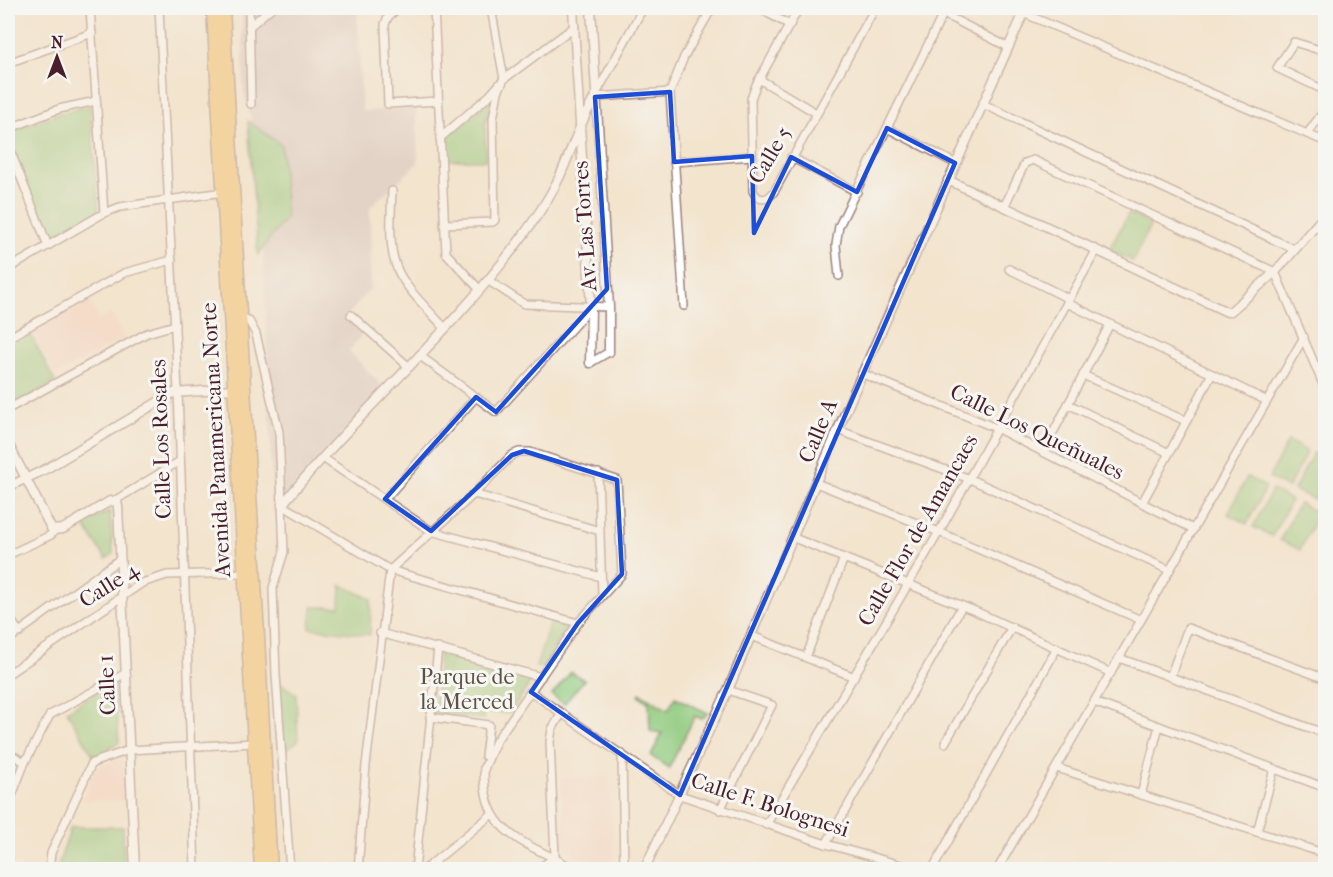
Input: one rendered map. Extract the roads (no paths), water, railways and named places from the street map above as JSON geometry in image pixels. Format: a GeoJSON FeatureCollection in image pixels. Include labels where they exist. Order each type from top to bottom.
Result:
{"type":"FeatureCollection","features":[{"type":"Feature","properties":{"kind":"highway","name":"Avenida Panamericana Norte"},"geometry":{"type":"LineString","coordinates":[[213,8],[261,870]]}},
{"type":"Feature","properties":{"kind":"highway","name":"Avenida Panamericana Norte"},"geometry":{"type":"LineString","coordinates":[[223,8],[271,870]]}},
{"type":"Feature","properties":{"kind":"street"},"geometry":{"type":"LineString","coordinates":[[90,8],[104,213]]}},
{"type":"Feature","properties":{"kind":"street","name":"Calle Los Rosales"},"geometry":{"type":"LineString","coordinates":[[159,8],[178,391],[195,870]]}},
{"type":"Feature","properties":{"kind":"street"},"geometry":{"type":"LineString","coordinates":[[249,8],[251,104]]}},
{"type":"Feature","properties":{"kind":"street"},"geometry":{"type":"LineString","coordinates":[[249,27],[271,8]]}},
{"type":"Feature","properties":{"kind":"street"},"geometry":{"type":"LineString","coordinates":[[398,8],[388,17],[385,24],[388,104],[438,101]]}},
{"type":"Feature","properties":{"kind":"street"},"geometry":{"type":"LineString","coordinates":[[434,8],[444,224],[449,259],[480,290]]}},
{"type":"Feature","properties":{"kind":"street"},"geometry":{"type":"LineString","coordinates":[[444,224],[494,221],[493,119],[498,92],[504,78],[491,8]]}},
{"type":"Feature","properties":{"kind":"street","name":"Av. Las Torres"},"geometry":{"type":"LineString","coordinates":[[573,8],[591,307],[590,363]]}},
{"type":"Feature","properties":{"kind":"street","name":"Av. Las Torres"},"geometry":{"type":"LineString","coordinates":[[591,8],[609,307],[609,352]]}},
{"type":"Feature","properties":{"kind":"street"},"geometry":{"type":"LineString","coordinates":[[282,505],[408,366],[489,281],[522,236],[556,185],[579,123],[643,8]]}},
{"type":"Feature","properties":{"kind":"street"},"geometry":{"type":"LineString","coordinates":[[684,306],[670,92],[684,57],[712,8]]}},
{"type":"Feature","properties":{"kind":"street"},"geometry":{"type":"LineString","coordinates":[[758,8],[790,25]]}},
{"type":"Feature","properties":{"kind":"street","name":"Calle 5"},"geometry":{"type":"LineString","coordinates":[[799,8],[759,79],[753,92],[750,108],[753,191],[757,197],[764,199],[772,195],[875,8]]}},
{"type":"Feature","properties":{"kind":"street"},"geometry":{"type":"LineString","coordinates":[[932,8],[1008,47]]}},
{"type":"Feature","properties":{"kind":"street"},"geometry":{"type":"LineString","coordinates":[[1025,10],[1326,142]]}},
{"type":"Feature","properties":{"kind":"street","name":"Calle A"},"geometry":{"type":"LineString","coordinates":[[644,870],[752,636],[838,430],[1025,10]]}},
{"type":"Feature","properties":{"kind":"street"},"geometry":{"type":"LineString","coordinates":[[839,276],[838,232],[943,14]]}},
{"type":"Feature","properties":{"kind":"street"},"geometry":{"type":"LineString","coordinates":[[440,138],[489,96],[504,78],[574,27]]}},
{"type":"Feature","properties":{"kind":"street"},"geometry":{"type":"LineString","coordinates":[[8,63],[92,33]]}},
{"type":"Feature","properties":{"kind":"street"},"geometry":{"type":"LineString","coordinates":[[1326,52],[1294,42],[1277,68],[1326,90]]}},
{"type":"Feature","properties":{"kind":"street"},"geometry":{"type":"LineString","coordinates":[[759,79],[816,113]]}},
{"type":"Feature","properties":{"kind":"street"},"geometry":{"type":"LineString","coordinates":[[595,97],[670,92]]}},
{"type":"Feature","properties":{"kind":"street"},"geometry":{"type":"LineString","coordinates":[[8,129],[59,109],[96,101]]}},
{"type":"Feature","properties":{"kind":"street"},"geometry":{"type":"LineString","coordinates":[[983,104],[1294,249]]}},
{"type":"Feature","properties":{"kind":"street"},"geometry":{"type":"LineString","coordinates":[[1307,134],[1326,108]]}},
{"type":"Feature","properties":{"kind":"street"},"geometry":{"type":"LineString","coordinates":[[887,128],[955,163]]}},
{"type":"Feature","properties":{"kind":"street"},"geometry":{"type":"LineString","coordinates":[[8,145],[48,246]]}},
{"type":"Feature","properties":{"kind":"street"},"geometry":{"type":"LineString","coordinates":[[674,162],[752,156]]}},
{"type":"Feature","properties":{"kind":"street"},"geometry":{"type":"LineString","coordinates":[[791,157],[857,192]]}},
{"type":"Feature","properties":{"kind":"street"},"geometry":{"type":"LineString","coordinates":[[1004,207],[1025,163],[1033,160],[1275,272],[1326,391]]}},
{"type":"Feature","properties":{"kind":"street"},"geometry":{"type":"LineString","coordinates":[[948,180],[1227,312],[1275,272],[1326,214]]}},
{"type":"Feature","properties":{"kind":"street"},"geometry":{"type":"LineString","coordinates":[[392,191],[390,236],[397,272],[406,287],[445,328]]}},
{"type":"Feature","properties":{"kind":"street"},"geometry":{"type":"LineString","coordinates":[[8,269],[104,213],[120,207],[169,198],[224,192]]}},
{"type":"Feature","properties":{"kind":"street","name":"Calle Flor de Amancaes"},"geometry":{"type":"LineString","coordinates":[[766,825],[970,479],[996,428],[1096,251]]}},
{"type":"Feature","properties":{"kind":"street"},"geometry":{"type":"LineString","coordinates":[[8,338],[124,273],[172,260]]}},
{"type":"Feature","properties":{"kind":"street"},"geometry":{"type":"LineString","coordinates":[[1009,269],[1110,324],[1265,400]]}},
{"type":"Feature","properties":{"kind":"street"},"geometry":{"type":"LineString","coordinates":[[489,281],[524,304],[609,307]]}},
{"type":"Feature","properties":{"kind":"street"},"geometry":{"type":"LineString","coordinates":[[419,355],[496,412],[591,307]]}},
{"type":"Feature","properties":{"kind":"street"},"geometry":{"type":"LineString","coordinates":[[351,315],[408,366]]}},
{"type":"Feature","properties":{"kind":"street"},"geometry":{"type":"LineString","coordinates":[[241,316],[249,321],[256,334],[279,432],[284,559],[273,588],[276,675],[290,870]]}},
{"type":"Feature","properties":{"kind":"street"},"geometry":{"type":"LineString","coordinates":[[1043,452],[1110,324]]}},
{"type":"Feature","properties":{"kind":"street"},"geometry":{"type":"LineString","coordinates":[[8,409],[147,333],[175,325]]}},
{"type":"Feature","properties":{"kind":"street"},"geometry":{"type":"LineString","coordinates":[[997,870],[1265,400],[1304,337]]}},
{"type":"Feature","properties":{"kind":"street"},"geometry":{"type":"LineString","coordinates":[[590,363],[609,352]]}},
{"type":"Feature","properties":{"kind":"street","name":"Calle Los Queñuales"},"geometry":{"type":"LineString","coordinates":[[863,374],[996,428],[1193,529]]}},
{"type":"Feature","properties":{"kind":"street"},"geometry":{"type":"LineString","coordinates":[[1142,503],[1212,374]]}},
{"type":"Feature","properties":{"kind":"street"},"geometry":{"type":"LineString","coordinates":[[1083,375],[1186,422]]}},
{"type":"Feature","properties":{"kind":"street"},"geometry":{"type":"LineString","coordinates":[[8,487],[178,391],[234,389]]}},
{"type":"Feature","properties":{"kind":"street"},"geometry":{"type":"LineString","coordinates":[[385,499],[476,397]]}},
{"type":"Feature","properties":{"kind":"street"},"geometry":{"type":"LineString","coordinates":[[1068,404],[1169,453]]}},
{"type":"Feature","properties":{"kind":"street"},"geometry":{"type":"LineString","coordinates":[[838,430],[970,479],[1169,570]]}},
{"type":"Feature","properties":{"kind":"street"},"geometry":{"type":"LineString","coordinates":[[8,443],[42,515],[54,531]]}},
{"type":"Feature","properties":{"kind":"street"},"geometry":{"type":"LineString","coordinates":[[358,870],[380,633],[390,570],[430,531],[474,494],[512,454],[530,452],[617,480],[622,574],[578,623],[496,741],[484,769]]}},
{"type":"Feature","properties":{"kind":"street"},"geometry":{"type":"LineString","coordinates":[[323,458],[430,531],[601,577]]}},
{"type":"Feature","properties":{"kind":"street"},"geometry":{"type":"LineString","coordinates":[[8,555],[51,535],[54,531],[63,529],[180,461]]}},
{"type":"Feature","properties":{"kind":"street"},"geometry":{"type":"LineString","coordinates":[[598,473],[602,595]]}},
{"type":"Feature","properties":{"kind":"street"},"geometry":{"type":"LineString","coordinates":[[816,483],[939,532],[1141,620]]}},
{"type":"Feature","properties":{"kind":"street"},"geometry":{"type":"LineString","coordinates":[[474,494],[600,531]]}},
{"type":"Feature","properties":{"kind":"street","name":"Calle 1"},"geometry":{"type":"LineString","coordinates":[[114,501],[119,511],[124,674],[135,870]]}},
{"type":"Feature","properties":{"kind":"street"},"geometry":{"type":"LineString","coordinates":[[282,505],[390,570],[578,623]]}},
{"type":"Feature","properties":{"kind":"street"},"geometry":{"type":"LineString","coordinates":[[794,538],[1012,627],[1111,673]]}},
{"type":"Feature","properties":{"kind":"street"},"geometry":{"type":"LineString","coordinates":[[806,657],[844,558]]}},
{"type":"Feature","properties":{"kind":"street"},"geometry":{"type":"LineString","coordinates":[[8,640],[120,559]]}},
{"type":"Feature","properties":{"kind":"street","name":"Calle 4"},"geometry":{"type":"LineString","coordinates":[[8,674],[154,578],[184,574],[244,573]]}},
{"type":"Feature","properties":{"kind":"street"},"geometry":{"type":"LineString","coordinates":[[826,844],[962,606]]}},
{"type":"Feature","properties":{"kind":"street"},"geometry":{"type":"LineString","coordinates":[[8,616],[20,633]]}},
{"type":"Feature","properties":{"kind":"street"},"geometry":{"type":"LineString","coordinates":[[945,743],[1012,627]]}},
{"type":"Feature","properties":{"kind":"street"},"geometry":{"type":"LineString","coordinates":[[1170,677],[1188,628],[1326,679]]}},
{"type":"Feature","properties":{"kind":"street"},"geometry":{"type":"LineString","coordinates":[[380,633],[541,677]]}},
{"type":"Feature","properties":{"kind":"street"},"geometry":{"type":"LineString","coordinates":[[752,636],[854,677]]}},
{"type":"Feature","properties":{"kind":"street"},"geometry":{"type":"LineString","coordinates":[[415,870],[438,648]]}},
{"type":"Feature","properties":{"kind":"street"},"geometry":{"type":"LineString","coordinates":[[932,870],[1057,648]]}},
{"type":"Feature","properties":{"kind":"street"},"geometry":{"type":"LineString","coordinates":[[1119,658],[1326,734]]}},
{"type":"Feature","properties":{"kind":"street"},"geometry":{"type":"LineString","coordinates":[[8,806],[25,762],[50,716],[124,674]]}},
{"type":"Feature","properties":{"kind":"street"},"geometry":{"type":"LineString","coordinates":[[720,810],[772,705],[728,690]]}},
{"type":"Feature","properties":{"kind":"street","name":"Calle F. Bolognesi"},"geometry":{"type":"LineString","coordinates":[[531,692],[680,795],[826,844],[905,868],[919,870]]}},
{"type":"Feature","properties":{"kind":"street"},"geometry":{"type":"LineString","coordinates":[[1094,702],[1326,788]]}},
{"type":"Feature","properties":{"kind":"street"},"geometry":{"type":"LineString","coordinates":[[555,857],[550,742],[552,729],[562,713]]}},
{"type":"Feature","properties":{"kind":"street"},"geometry":{"type":"LineString","coordinates":[[430,717],[489,725],[484,769],[486,800],[491,815],[504,829],[576,870]]}},
{"type":"Feature","properties":{"kind":"street"},"geometry":{"type":"LineString","coordinates":[[1141,795],[1159,726]]}},
{"type":"Feature","properties":{"kind":"street"},"geometry":{"type":"LineString","coordinates":[[49,870],[51,853],[92,763],[129,750],[254,743]]}},
{"type":"Feature","properties":{"kind":"street"},"geometry":{"type":"LineString","coordinates":[[8,753],[25,762]]}},
{"type":"Feature","properties":{"kind":"street"},"geometry":{"type":"LineString","coordinates":[[622,754],[624,870]]}},
{"type":"Feature","properties":{"kind":"street"},"geometry":{"type":"LineString","coordinates":[[1057,768],[1326,854]]}},
{"type":"Feature","properties":{"kind":"street"},"geometry":{"type":"LineString","coordinates":[[1257,832],[1274,769]]}},
{"type":"Feature","properties":{"kind":"street"},"geometry":{"type":"LineString","coordinates":[[424,870],[491,815]]}},
{"type":"Feature","properties":{"kind":"street"},"geometry":{"type":"LineString","coordinates":[[537,870],[555,857]]}},
{"type":"Feature","properties":{"kind":"park label","name":"Parque de la Merced"},"geometry":{"type":"Point","coordinates":[467,690]}}]}
